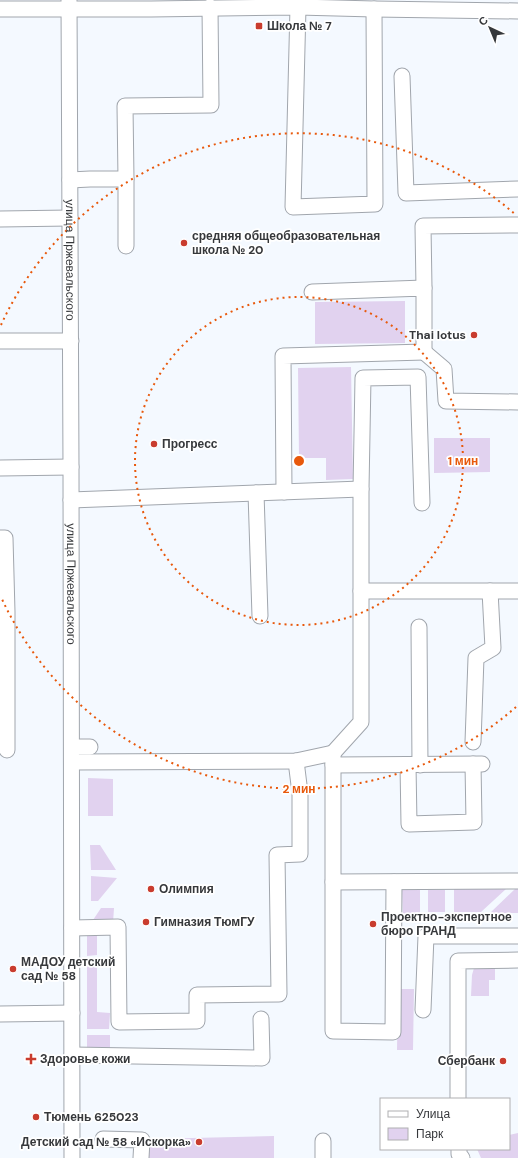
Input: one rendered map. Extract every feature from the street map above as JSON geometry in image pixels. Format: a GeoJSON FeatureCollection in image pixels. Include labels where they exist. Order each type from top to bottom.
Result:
{"type":"FeatureCollection","features":[{"type":"Feature","properties":{"kind":"street"},"geometry":{"type":"LineString","coordinates":[[0,9],[69,5],[151,5],[518,11]]}},
{"type":"Feature","properties":{"kind":"street","name":"улица Пржевальского"},"geometry":{"type":"LineString","coordinates":[[69,5],[72,467],[72,1158]]}},
{"type":"Feature","properties":{"kind":"street"},"geometry":{"type":"LineString","coordinates":[[126,246],[125,106],[211,105],[210,7]]}},
{"type":"Feature","properties":{"kind":"street"},"geometry":{"type":"LineString","coordinates":[[298,7],[293,207],[375,204],[374,9]]}},
{"type":"Feature","properties":{"kind":"street"},"geometry":{"type":"LineString","coordinates":[[402,76],[406,193],[518,189]]}},
{"type":"Feature","properties":{"kind":"street"},"geometry":{"type":"LineString","coordinates":[[70,180],[126,179]]}},
{"type":"Feature","properties":{"kind":"street"},"geometry":{"type":"LineString","coordinates":[[0,219],[70,218]]}},
{"type":"Feature","properties":{"kind":"street"},"geometry":{"type":"LineString","coordinates":[[424,352],[423,226],[518,225]]}},
{"type":"Feature","properties":{"kind":"street"},"geometry":{"type":"LineString","coordinates":[[312,292],[424,288]]}},
{"type":"Feature","properties":{"kind":"street"},"geometry":{"type":"LineString","coordinates":[[0,341],[71,341]]}},
{"type":"Feature","properties":{"kind":"street"},"geometry":{"type":"LineString","coordinates":[[284,492],[282,356],[424,352],[444,369],[446,401],[518,402]]}},
{"type":"Feature","properties":{"kind":"street"},"geometry":{"type":"LineString","coordinates":[[394,882],[393,1032],[333,1031],[333,759],[360,722],[363,378],[418,377],[422,503]]}},
{"type":"Feature","properties":{"kind":"street"},"geometry":{"type":"LineString","coordinates":[[0,468],[72,467]]}},
{"type":"Feature","properties":{"kind":"street"},"geometry":{"type":"LineString","coordinates":[[71,500],[361,489]]}},
{"type":"Feature","properties":{"kind":"street"},"geometry":{"type":"LineString","coordinates":[[256,493],[260,616]]}},
{"type":"Feature","properties":{"kind":"street"},"geometry":{"type":"LineString","coordinates":[[0,538],[5,538],[7,612],[4,695],[8,750]]}},
{"type":"Feature","properties":{"kind":"street"},"geometry":{"type":"LineString","coordinates":[[361,591],[518,591]]}},
{"type":"Feature","properties":{"kind":"street"},"geometry":{"type":"LineString","coordinates":[[473,742],[476,658],[493,648],[490,591]]}},
{"type":"Feature","properties":{"kind":"street"},"geometry":{"type":"LineString","coordinates":[[72,754],[296,761],[333,759],[414,765],[478,764],[474,822],[409,824],[414,765],[419,627]]}},
{"type":"Feature","properties":{"kind":"street"},"geometry":{"type":"LineString","coordinates":[[72,754],[90,747]]}},
{"type":"Feature","properties":{"kind":"street"},"geometry":{"type":"LineString","coordinates":[[72,928],[118,927],[119,1022],[197,1021],[197,996],[279,994],[278,855],[300,854],[300,794],[296,761]]}},
{"type":"Feature","properties":{"kind":"street"},"geometry":{"type":"LineString","coordinates":[[334,882],[518,881]]}},
{"type":"Feature","properties":{"kind":"street"},"geometry":{"type":"LineString","coordinates":[[423,1010],[426,936],[518,936]]}},
{"type":"Feature","properties":{"kind":"street"},"geometry":{"type":"LineString","coordinates":[[458,1098],[458,961],[518,960]]}},
{"type":"Feature","properties":{"kind":"street"},"geometry":{"type":"LineString","coordinates":[[0,1014],[72,1013]]}},
{"type":"Feature","properties":{"kind":"street"},"geometry":{"type":"LineString","coordinates":[[72,1055],[262,1058],[261,1019]]}},
{"type":"Feature","properties":{"kind":"street"},"geometry":{"type":"LineString","coordinates":[[103,1139],[142,1140],[141,1158]]}},
{"type":"Feature","properties":{"kind":"street"},"geometry":{"type":"LineString","coordinates":[[323,1141],[323,1158]]}},
{"type":"Feature","properties":{"kind":"green space"},"geometry":{"type":"Polygon","coordinates":[[[405,301],[405,343],[315,344],[315,302],[405,301]]]}},
{"type":"Feature","properties":{"kind":"green space"},"geometry":{"type":"Polygon","coordinates":[[[351,367],[353,479],[326,480],[326,458],[299,458],[298,368],[351,367]]]}},
{"type":"Feature","properties":{"kind":"green space"},"geometry":{"type":"Polygon","coordinates":[[[434,438],[490,438],[490,472],[434,473],[434,438]]]}},
{"type":"Feature","properties":{"kind":"green space"},"geometry":{"type":"Polygon","coordinates":[[[88,778],[113,779],[113,816],[88,816],[88,778]]]}},
{"type":"Feature","properties":{"kind":"green space"},"geometry":{"type":"Polygon","coordinates":[[[90,845],[100,845],[116,870],[91,870],[90,845]]]}},
{"type":"Feature","properties":{"kind":"green space"},"geometry":{"type":"Polygon","coordinates":[[[91,876],[117,878],[98,901],[91,901],[91,876]]]}},
{"type":"Feature","properties":{"kind":"green space"},"geometry":{"type":"Polygon","coordinates":[[[402,889],[420,889],[420,917],[403,917],[402,889]]]}},
{"type":"Feature","properties":{"kind":"green space"},"geometry":{"type":"Polygon","coordinates":[[[454,889],[506,889],[481,912],[454,912],[454,889]]]}},
{"type":"Feature","properties":{"kind":"green space"},"geometry":{"type":"Polygon","coordinates":[[[515,889],[518,889],[518,913],[491,913],[491,912],[515,889]]]}},
{"type":"Feature","properties":{"kind":"green space"},"geometry":{"type":"Polygon","coordinates":[[[428,890],[445,890],[445,912],[428,912],[428,890]]]}},
{"type":"Feature","properties":{"kind":"green space"},"geometry":{"type":"Polygon","coordinates":[[[101,908],[114,908],[113,923],[91,923],[101,908]]]}},
{"type":"Feature","properties":{"kind":"green space"},"geometry":{"type":"Polygon","coordinates":[[[87,935],[97,935],[97,955],[87,956],[87,935]]]}},
{"type":"Feature","properties":{"kind":"green space"},"geometry":{"type":"Polygon","coordinates":[[[87,963],[97,963],[97,1012],[110,1013],[109,1029],[87,1029],[87,963]]]}},
{"type":"Feature","properties":{"kind":"green space"},"geometry":{"type":"Polygon","coordinates":[[[495,964],[495,980],[489,980],[489,996],[471,996],[472,975],[474,968],[495,964]]]}},
{"type":"Feature","properties":{"kind":"green space"},"geometry":{"type":"Polygon","coordinates":[[[398,989],[414,989],[413,1050],[397,1050],[398,989]]]}},
{"type":"Feature","properties":{"kind":"green space"},"geometry":{"type":"Polygon","coordinates":[[[87,1035],[110,1035],[110,1049],[87,1049],[87,1035]]]}},
{"type":"Feature","properties":{"kind":"green space"},"geometry":{"type":"Polygon","coordinates":[[[518,1133],[518,1158],[481,1158],[477,1150],[510,1150],[510,1135],[518,1133]]]}},
{"type":"Feature","properties":{"kind":"green space"},"geometry":{"type":"Polygon","coordinates":[[[274,1136],[274,1158],[149,1158],[149,1139],[274,1136]]]}},
{"type":"Feature","properties":{"kind":"place","name":"Школа № 7"},"geometry":{"type":"Point","coordinates":[259,26]}},
{"type":"Feature","properties":{"kind":"place","name":"средняя общеобразовательная школа № 20"},"geometry":{"type":"Point","coordinates":[184,243]}},
{"type":"Feature","properties":{"kind":"place","name":"Thai lotus"},"geometry":{"type":"Point","coordinates":[474,335]}},
{"type":"Feature","properties":{"kind":"place","name":"Прогресс"},"geometry":{"type":"Point","coordinates":[154,444]}},
{"type":"Feature","properties":{"kind":"place","name":"Олимпия"},"geometry":{"type":"Point","coordinates":[151,889]}},
{"type":"Feature","properties":{"kind":"place","name":"Гимназия ТюмГУ"},"geometry":{"type":"Point","coordinates":[146,922]}},
{"type":"Feature","properties":{"kind":"place","name":"Проектно-экспертное бюро ГРАНД"},"geometry":{"type":"Point","coordinates":[373,924]}},
{"type":"Feature","properties":{"kind":"place","name":"МАДОУ детский сад № 58"},"geometry":{"type":"Point","coordinates":[13,969]}},
{"type":"Feature","properties":{"kind":"place","name":"Здоровье кожи"},"geometry":{"type":"Point","coordinates":[31,1059]}},
{"type":"Feature","properties":{"kind":"place","name":"Сбербанк"},"geometry":{"type":"Point","coordinates":[503,1061]}},
{"type":"Feature","properties":{"kind":"place","name":"Тюмень 625023"},"geometry":{"type":"Point","coordinates":[36,1117]}},
{"type":"Feature","properties":{"kind":"place","name":"Детский сад № 58 «Искорка»"},"geometry":{"type":"Point","coordinates":[199,1142]}}]}
